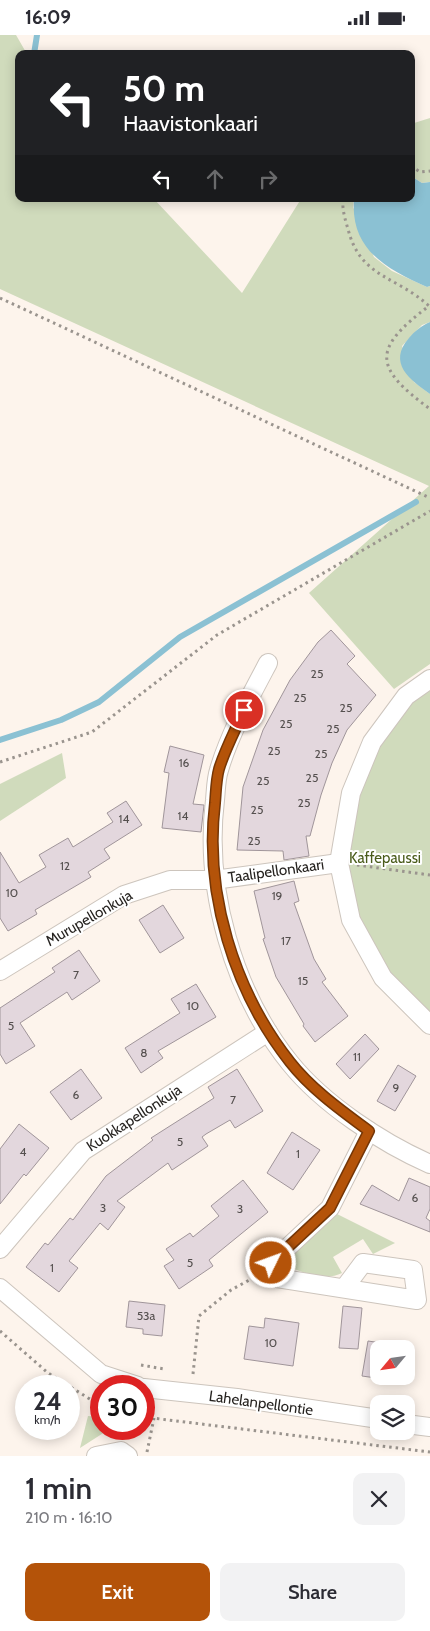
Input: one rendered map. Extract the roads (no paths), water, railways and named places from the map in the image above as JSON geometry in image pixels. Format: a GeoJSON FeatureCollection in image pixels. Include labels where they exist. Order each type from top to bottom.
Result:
{"type":"FeatureCollection","features":[{"type":"Feature","properties":{"kind":"street"},"geometry":{"type":"LineString","coordinates":[[268,663],[244,710],[219,770],[212,824],[214,880],[227,937],[248,993],[268,1032],[291,1064],[338,1109],[369,1131],[430,1164]]}},
{"type":"Feature","properties":{"kind":"street"},"geometry":{"type":"LineString","coordinates":[[430,679],[406,696],[372,742],[351,793],[339,863],[351,920],[383,978],[430,1025]]}},
{"type":"Feature","properties":{"kind":"street","name":"Taalipellonkaari"},"geometry":{"type":"LineString","coordinates":[[214,880],[339,863]]}},
{"type":"Feature","properties":{"kind":"street","name":"Murupellonkuja"},"geometry":{"type":"LineString","coordinates":[[0,971],[124,895],[170,880],[214,880]]}},
{"type":"Feature","properties":{"kind":"street","name":"Kuokkapellonkuja"},"geometry":{"type":"LineString","coordinates":[[0,1249],[84,1151],[268,1032]]}},
{"type":"Feature","properties":{"kind":"street"},"geometry":{"type":"LineString","coordinates":[[345,1287],[277,1278],[267,1270],[271,1263],[330,1208],[369,1131]]}},
{"type":"Feature","properties":{"kind":"street"},"geometry":{"type":"LineString","coordinates":[[0,1288],[104,1375]]}},
{"type":"Feature","properties":{"kind":"street","name":"Lahelanpellontie"},"geometry":{"type":"LineString","coordinates":[[155,1389],[237,1398],[370,1418]]}},
{"type":"Feature","properties":{"kind":"street"},"geometry":{"type":"LineString","coordinates":[[415,1424],[430,1427]]}},
{"type":"Feature","properties":{"kind":"street"},"geometry":{"type":"LineString","coordinates":[[96,1456],[121,1451],[128,1456]]}},
{"type":"Feature","properties":{"kind":"water"},"geometry":{"type":"Polygon","coordinates":[[[415,179],[422,183],[430,182],[430,286],[427,287],[385,265],[365,245],[358,232],[354,217],[354,202],[415,202],[415,179]]]}},
{"type":"Feature","properties":{"kind":"water"},"geometry":{"type":"Polygon","coordinates":[[[430,322],[430,394],[409,377],[401,363],[400,355],[411,335],[430,322]]]}},
{"type":"Feature","properties":{"kind":"waterway"},"geometry":{"type":"LineString","coordinates":[[35,50],[37,35]]}},
{"type":"Feature","properties":{"kind":"waterway"},"geometry":{"type":"LineString","coordinates":[[0,740],[61,720],[99,702],[180,637],[416,502]]}},
{"type":"Feature","properties":{"kind":"park label","name":"Kaffepaussi"},"geometry":{"type":"Point","coordinates":[385,858]}}]}
